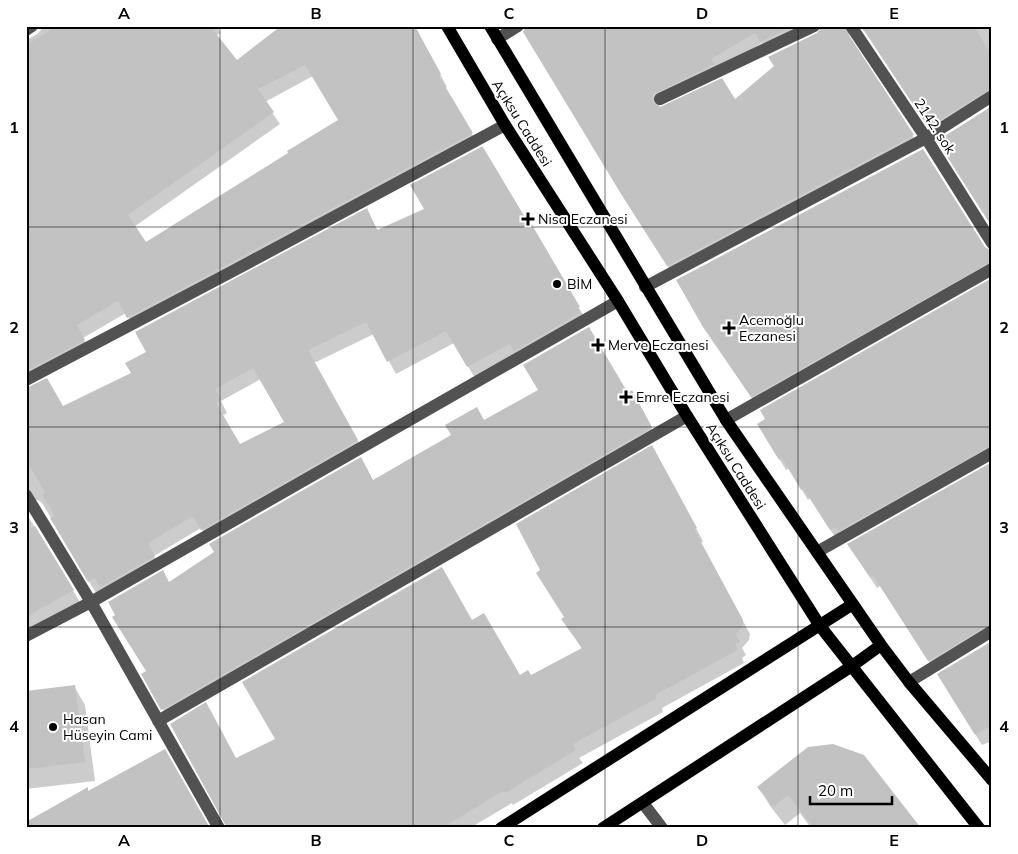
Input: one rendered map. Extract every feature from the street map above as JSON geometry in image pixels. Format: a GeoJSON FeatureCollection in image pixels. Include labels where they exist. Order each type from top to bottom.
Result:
{"type":"FeatureCollection","features":[{"type":"Feature","properties":{"kind":"main road","name":"Açıksu Caddesi"},"geometry":{"type":"LineString","coordinates":[[447,26],[506,125],[820,626],[979,828]]}},
{"type":"Feature","properties":{"kind":"main road","name":"Açıksu Caddesi"},"geometry":{"type":"LineString","coordinates":[[490,26],[726,420],[881,645],[909,682],[992,780]]}},
{"type":"Feature","properties":{"kind":"main road"},"geometry":{"type":"LineString","coordinates":[[500,828],[853,604]]}},
{"type":"Feature","properties":{"kind":"main road"},"geometry":{"type":"LineString","coordinates":[[603,828],[852,666],[881,645]]}},
{"type":"Feature","properties":{"kind":"street"},"geometry":{"type":"LineString","coordinates":[[26,30],[32,26]]}},
{"type":"Feature","properties":{"kind":"street"},"geometry":{"type":"LineString","coordinates":[[497,39],[518,26]]}},
{"type":"Feature","properties":{"kind":"street"},"geometry":{"type":"LineString","coordinates":[[660,99],[814,26]]}},
{"type":"Feature","properties":{"kind":"street","name":"2142. sok"},"geometry":{"type":"LineString","coordinates":[[851,26],[926,138],[992,243]]}},
{"type":"Feature","properties":{"kind":"street"},"geometry":{"type":"LineString","coordinates":[[645,287],[926,138],[992,96]]}},
{"type":"Feature","properties":{"kind":"street"},"geometry":{"type":"LineString","coordinates":[[26,380],[233,272],[506,125]]}},
{"type":"Feature","properties":{"kind":"street"},"geometry":{"type":"LineString","coordinates":[[726,420],[992,269]]}},
{"type":"Feature","properties":{"kind":"street"},"geometry":{"type":"LineString","coordinates":[[26,636],[91,602],[618,301]]}},
{"type":"Feature","properties":{"kind":"street"},"geometry":{"type":"LineString","coordinates":[[158,721],[687,416]]}},
{"type":"Feature","properties":{"kind":"street"},"geometry":{"type":"LineString","coordinates":[[817,552],[992,454]]}},
{"type":"Feature","properties":{"kind":"street"},"geometry":{"type":"LineString","coordinates":[[26,495],[91,602],[219,828]]}},
{"type":"Feature","properties":{"kind":"street"},"geometry":{"type":"LineString","coordinates":[[909,682],[992,632]]}},
{"type":"Feature","properties":{"kind":"street"},"geometry":{"type":"LineString","coordinates":[[643,803],[662,828]]}},
{"type":"Feature","properties":{"kind":"building"},"geometry":{"type":"Polygon","coordinates":[[[57,26],[210,26],[237,60],[281,26],[415,26],[441,74],[439,76],[473,133],[127,318],[118,301],[77,325],[85,340],[26,371],[26,45],[57,26]],[[305,65],[258,89],[274,112],[128,215],[146,242],[338,120],[305,65]]]}},
{"type":"Feature","properties":{"kind":"building"},"geometry":{"type":"Polygon","coordinates":[[[526,26],[794,26],[760,42],[755,33],[711,59],[714,64],[654,94],[652,98],[653,103],[660,107],[722,78],[735,99],[774,66],[768,57],[817,33],[822,26],[843,26],[914,135],[667,266],[523,32],[526,26]]]}},
{"type":"Feature","properties":{"kind":"building"},"geometry":{"type":"Polygon","coordinates":[[[861,26],[974,26],[992,56],[992,88],[928,127],[861,26]]]}},
{"type":"Feature","properties":{"kind":"building"},"geometry":{"type":"Polygon","coordinates":[[[992,106],[992,227],[937,141],[992,106]]]}},
{"type":"Feature","properties":{"kind":"building"},"geometry":{"type":"Polygon","coordinates":[[[483,147],[526,219],[528,218],[580,307],[578,308],[580,313],[514,351],[510,344],[467,367],[446,331],[387,362],[366,322],[308,350],[358,440],[201,530],[193,516],[148,543],[155,556],[100,587],[95,578],[88,582],[50,518],[55,516],[42,494],[45,492],[26,460],[26,388],[47,378],[63,406],[131,373],[125,363],[146,352],[135,332],[367,208],[377,230],[424,209],[410,185],[483,147]],[[253,368],[215,389],[221,400],[216,403],[240,444],[284,422],[253,368]]]}},
{"type":"Feature","properties":{"kind":"building"},"geometry":{"type":"Polygon","coordinates":[[[923,149],[985,247],[992,251],[992,261],[751,397],[703,327],[676,280],[923,149]]]}},
{"type":"Feature","properties":{"kind":"building"},"geometry":{"type":"Polygon","coordinates":[[[992,278],[992,445],[838,531],[836,527],[830,530],[803,488],[801,490],[782,458],[779,460],[757,424],[765,419],[760,410],[992,278]]]}},
{"type":"Feature","properties":{"kind":"building"},"geometry":{"type":"Polygon","coordinates":[[[589,327],[628,393],[632,390],[652,427],[161,710],[141,674],[146,671],[112,617],[115,615],[108,602],[163,570],[169,582],[214,552],[209,544],[361,457],[373,480],[451,435],[445,425],[477,407],[484,420],[538,390],[523,365],[589,327]]]}},
{"type":"Feature","properties":{"kind":"building"},"geometry":{"type":"Polygon","coordinates":[[[652,445],[697,528],[694,529],[743,620],[742,627],[736,634],[740,642],[735,644],[738,650],[655,695],[657,698],[573,744],[576,750],[442,828],[227,828],[170,724],[206,702],[236,758],[275,739],[242,682],[442,567],[472,620],[484,613],[520,675],[528,670],[531,675],[582,648],[561,619],[564,617],[536,573],[540,570],[516,524],[652,445]]]}},
{"type":"Feature","properties":{"kind":"building"},"geometry":{"type":"Polygon","coordinates":[[[992,462],[992,623],[928,661],[873,575],[870,577],[847,544],[992,462]]]}},
{"type":"Feature","properties":{"kind":"building"},"geometry":{"type":"Polygon","coordinates":[[[35,526],[74,590],[26,617],[26,531],[35,526]]]}},
{"type":"Feature","properties":{"kind":"building"},"geometry":{"type":"Polygon","coordinates":[[[992,641],[992,725],[975,735],[937,674],[992,641]]]}},
{"type":"Feature","properties":{"kind":"building","name":"Hasan Hüseyin Cami"},"geometry":{"type":"Polygon","coordinates":[[[75,685],[85,762],[26,769],[26,691],[75,685]]]}},
{"type":"Feature","properties":{"kind":"building"},"geometry":{"type":"Polygon","coordinates":[[[833,744],[864,755],[921,828],[814,828],[788,795],[773,807],[757,787],[808,747],[833,744]]]}},
{"type":"Feature","properties":{"kind":"building"},"geometry":{"type":"Polygon","coordinates":[[[165,749],[210,828],[26,828],[26,822],[88,787],[88,791],[165,749]]]}},
{"type":"Feature","properties":{"kind":"place","name":"Nisa Eczanesi"},"geometry":{"type":"Point","coordinates":[528,219]}},
{"type":"Feature","properties":{"kind":"place","name":"BİM"},"geometry":{"type":"Point","coordinates":[557,284]}},
{"type":"Feature","properties":{"kind":"place","name":"Acemoğlu Eczanesi"},"geometry":{"type":"Point","coordinates":[729,328]}},
{"type":"Feature","properties":{"kind":"place","name":"Merve Eczanesi"},"geometry":{"type":"Point","coordinates":[598,345]}},
{"type":"Feature","properties":{"kind":"place","name":"Emre Eczanesi"},"geometry":{"type":"Point","coordinates":[626,397]}},
{"type":"Feature","properties":{"kind":"place","name":"Hasan Hüseyin Cami"},"geometry":{"type":"Point","coordinates":[53,727]}}]}
